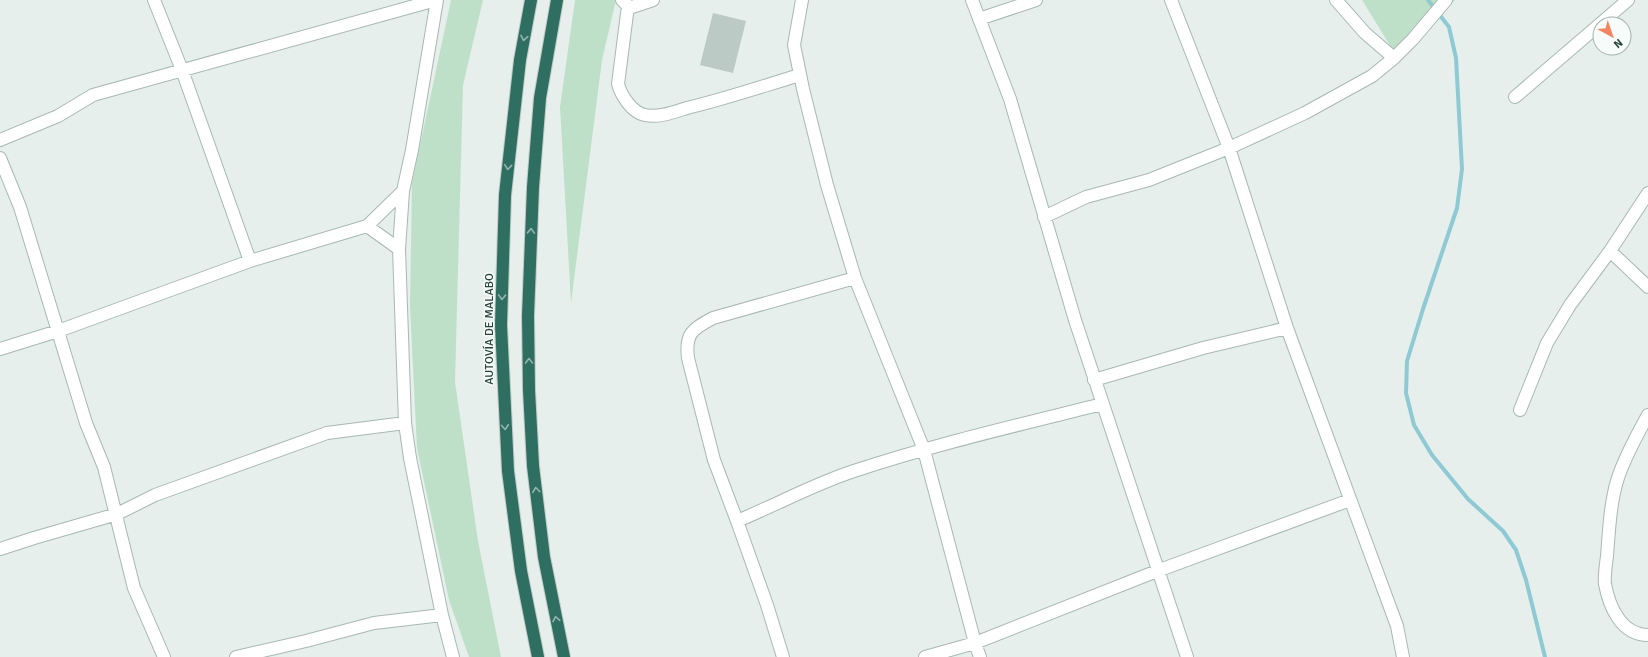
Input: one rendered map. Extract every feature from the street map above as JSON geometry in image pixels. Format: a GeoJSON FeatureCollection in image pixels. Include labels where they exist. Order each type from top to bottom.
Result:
{"type":"FeatureCollection","features":[{"type":"Feature","properties":{"kind":"highway","name":"AUTOVÍA DE MALABO"},"geometry":{"type":"LineString","coordinates":[[531,0],[520,60],[505,196],[501,325],[508,471],[521,571],[538,657]]}},
{"type":"Feature","properties":{"kind":"highway"},"geometry":{"type":"LineString","coordinates":[[557,0],[540,98],[533,187],[528,316],[529,390],[533,466],[544,557],[564,657]]}},
{"type":"Feature","properties":{"kind":"street"},"geometry":{"type":"LineString","coordinates":[[154,0],[182,70],[250,261]]}},
{"type":"Feature","properties":{"kind":"street"},"geometry":{"type":"LineString","coordinates":[[0,140],[58,116],[93,95],[436,0],[412,150],[403,191],[399,249],[405,423],[410,458],[442,615],[453,657]]}},
{"type":"Feature","properties":{"kind":"street"},"geometry":{"type":"LineString","coordinates":[[653,0],[635,6],[625,3],[618,84],[620,92],[625,99],[635,110],[644,115],[658,116],[708,103],[800,75]]}},
{"type":"Feature","properties":{"kind":"street"},"geometry":{"type":"LineString","coordinates":[[802,0],[794,45],[827,185],[855,278],[924,450],[980,657]]}},
{"type":"Feature","properties":{"kind":"street"},"geometry":{"type":"LineString","coordinates":[[972,0],[1010,99],[1044,217],[1094,380],[1187,657]]}},
{"type":"Feature","properties":{"kind":"street"},"geometry":{"type":"LineString","coordinates":[[979,19],[1036,0]]}},
{"type":"Feature","properties":{"kind":"street"},"geometry":{"type":"LineString","coordinates":[[1171,0],[1229,148],[1287,328],[1397,626],[1403,657]]}},
{"type":"Feature","properties":{"kind":"street"},"geometry":{"type":"LineString","coordinates":[[1336,0],[1365,33],[1394,58]]}},
{"type":"Feature","properties":{"kind":"street"},"geometry":{"type":"LineString","coordinates":[[1044,217],[1086,197],[1149,180],[1229,148],[1305,113],[1372,76],[1394,58],[1413,39],[1446,0]]}},
{"type":"Feature","properties":{"kind":"street"},"geometry":{"type":"LineString","coordinates":[[1609,16],[1628,0]]}},
{"type":"Feature","properties":{"kind":"street"},"geometry":{"type":"LineString","coordinates":[[1515,97],[1592,31]]}},
{"type":"Feature","properties":{"kind":"street"},"geometry":{"type":"LineString","coordinates":[[0,158],[20,207],[86,423],[104,467],[117,514],[134,588],[164,657]]}},
{"type":"Feature","properties":{"kind":"street"},"geometry":{"type":"LineString","coordinates":[[0,349],[58,331],[250,261],[367,226],[403,191]]}},
{"type":"Feature","properties":{"kind":"street"},"geometry":{"type":"LineString","coordinates":[[1520,410],[1547,343],[1570,305],[1610,251],[1648,192]]}},
{"type":"Feature","properties":{"kind":"street"},"geometry":{"type":"LineString","coordinates":[[367,226],[399,249]]}},
{"type":"Feature","properties":{"kind":"street"},"geometry":{"type":"LineString","coordinates":[[1610,251],[1648,287]]}},
{"type":"Feature","properties":{"kind":"street"},"geometry":{"type":"LineString","coordinates":[[783,657],[767,605],[714,460],[688,358],[687,344],[690,335],[698,326],[712,318],[855,278]]}},
{"type":"Feature","properties":{"kind":"street"},"geometry":{"type":"LineString","coordinates":[[1094,380],[1203,348],[1287,328]]}},
{"type":"Feature","properties":{"kind":"street"},"geometry":{"type":"LineString","coordinates":[[737,520],[769,508],[832,479],[924,450],[1102,404]]}},
{"type":"Feature","properties":{"kind":"street"},"geometry":{"type":"LineString","coordinates":[[1648,415],[1618,480],[1610,514],[1605,582],[1610,604],[1617,618],[1627,628],[1643,635],[1648,635]]}},
{"type":"Feature","properties":{"kind":"street"},"geometry":{"type":"LineString","coordinates":[[0,549],[117,514],[155,495],[327,432],[405,423]]}},
{"type":"Feature","properties":{"kind":"street"},"geometry":{"type":"LineString","coordinates":[[925,657],[975,643],[1157,571],[1350,500]]}},
{"type":"Feature","properties":{"kind":"street"},"geometry":{"type":"LineString","coordinates":[[236,657],[306,641],[374,623],[442,615]]}},
{"type":"Feature","properties":{"kind":"green space"},"geometry":{"type":"Polygon","coordinates":[[[451,0],[483,0],[463,85],[455,382],[478,541],[501,657],[469,657],[449,600],[417,448],[410,307],[412,183],[451,0]]]}},
{"type":"Feature","properties":{"kind":"green space"},"geometry":{"type":"Polygon","coordinates":[[[575,0],[616,0],[602,60],[571,303],[560,107],[575,0]]]}},
{"type":"Feature","properties":{"kind":"green space"},"geometry":{"type":"Polygon","coordinates":[[[1362,0],[1455,0],[1399,60],[1362,0]]]}},
{"type":"Feature","properties":{"kind":"building"},"geometry":{"type":"Polygon","coordinates":[[[713,13],[746,21],[733,73],[700,65],[713,13]]]}},
{"type":"Feature","properties":{"kind":"waterway"},"geometry":{"type":"LineString","coordinates":[[1428,0],[1449,27],[1456,58],[1462,169],[1457,208],[1407,361],[1406,393],[1414,425],[1432,455],[1468,499],[1503,531],[1516,550],[1526,580],[1545,657]]}}]}
